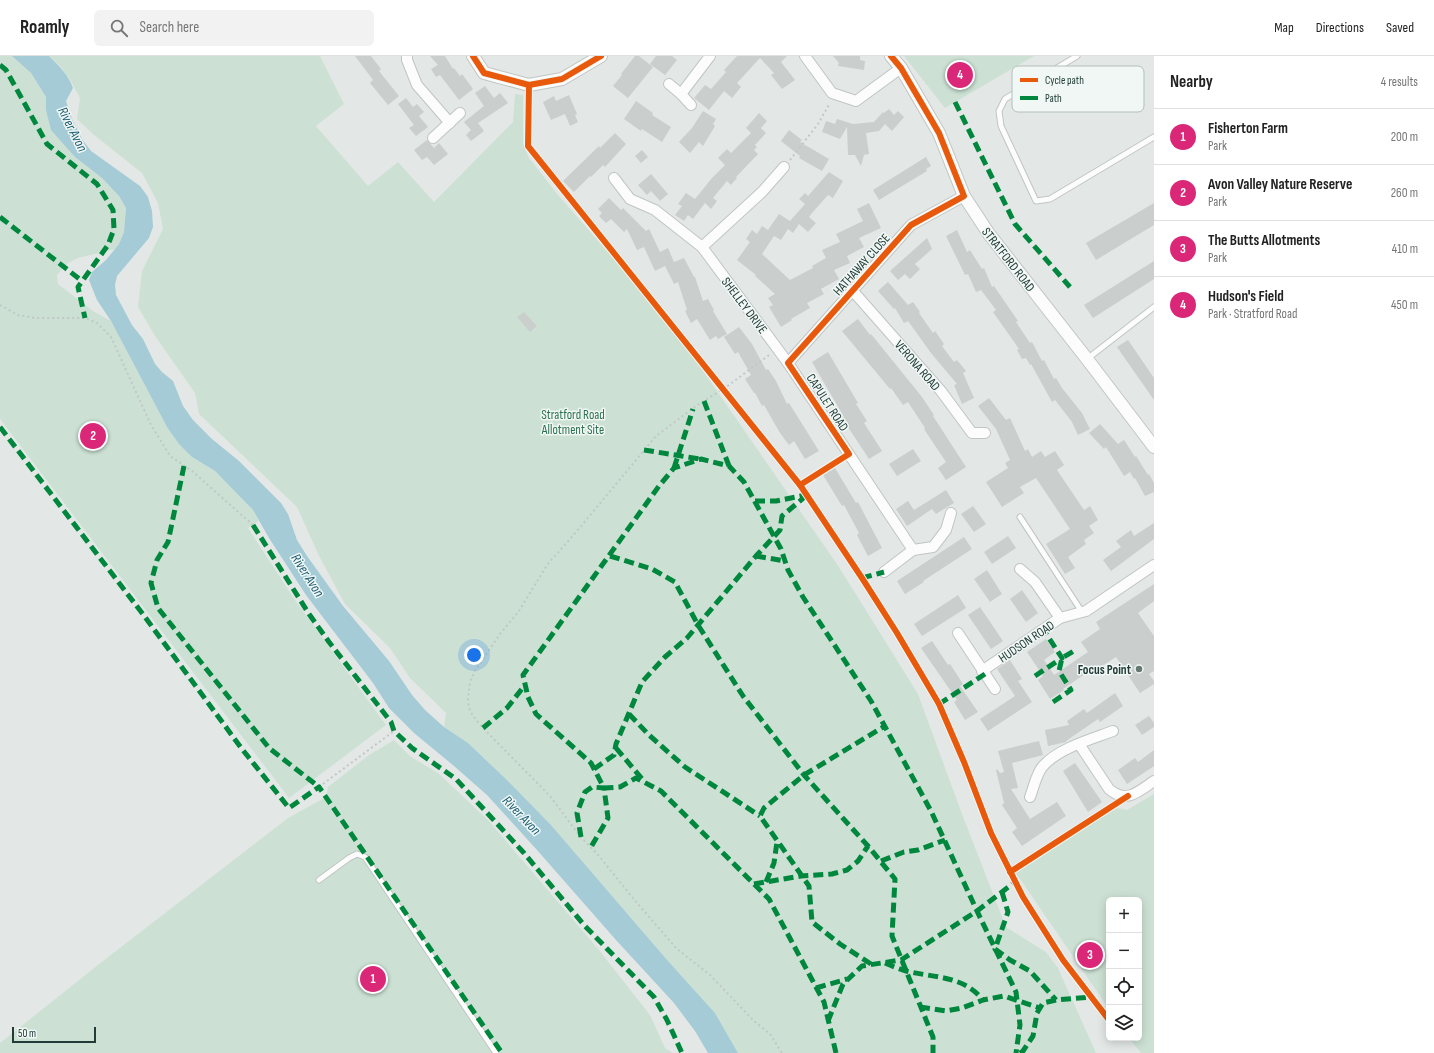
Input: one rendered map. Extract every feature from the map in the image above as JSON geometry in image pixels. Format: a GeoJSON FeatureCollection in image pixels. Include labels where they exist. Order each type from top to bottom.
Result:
{"type":"FeatureCollection","features":[{"type":"Feature","properties":{"kind":"street"},"geometry":{"type":"LineString","coordinates":[[408,56],[407,60],[417,85],[450,123]]}},
{"type":"Feature","properties":{"kind":"street"},"geometry":{"type":"LineString","coordinates":[[472,56],[484,73],[529,85],[562,79],[601,56]]}},
{"type":"Feature","properties":{"kind":"street"},"geometry":{"type":"LineString","coordinates":[[681,94],[710,56]]}},
{"type":"Feature","properties":{"kind":"street"},"geometry":{"type":"LineString","coordinates":[[805,56],[832,93],[856,101],[901,68]]}},
{"type":"Feature","properties":{"kind":"street","name":"STRATFORD ROAD"},"geometry":{"type":"LineString","coordinates":[[891,56],[901,68],[939,133],[964,196],[989,234],[1154,446]]}},
{"type":"Feature","properties":{"kind":"street"},"geometry":{"type":"LineString","coordinates":[[669,84],[691,105]]}},
{"type":"Feature","properties":{"kind":"street"},"geometry":{"type":"LineString","coordinates":[[433,138],[460,113]]}},
{"type":"Feature","properties":{"kind":"street"},"geometry":{"type":"LineString","coordinates":[[702,248],[762,192],[784,167]]}},
{"type":"Feature","properties":{"kind":"street","name":"SHELLEY DRIVE"},"geometry":{"type":"LineString","coordinates":[[614,178],[630,198],[655,210],[702,248],[788,363]]}},
{"type":"Feature","properties":{"kind":"street","name":"HATHAWAY CLOSE"},"geometry":{"type":"LineString","coordinates":[[788,363],[911,225],[964,196]]}},
{"type":"Feature","properties":{"kind":"street","name":"VERONA ROAD"},"geometry":{"type":"LineString","coordinates":[[852,290],[941,391],[972,433],[985,433]]}},
{"type":"Feature","properties":{"kind":"street","name":"CAPULET ROAD"},"geometry":{"type":"LineString","coordinates":[[788,363],[913,550]]}},
{"type":"Feature","properties":{"kind":"street"},"geometry":{"type":"LineString","coordinates":[[884,572],[913,550],[932,547],[946,530],[951,513]]}},
{"type":"Feature","properties":{"kind":"street","name":"HUDSON ROAD"},"geometry":{"type":"LineString","coordinates":[[982,671],[1060,618],[1086,611],[1154,565]]}},
{"type":"Feature","properties":{"kind":"street"},"geometry":{"type":"LineString","coordinates":[[1020,569],[1034,582],[1060,618]]}},
{"type":"Feature","properties":{"kind":"street"},"geometry":{"type":"LineString","coordinates":[[958,633],[995,689]]}},
{"type":"Feature","properties":{"kind":"street"},"geometry":{"type":"LineString","coordinates":[[1030,797],[1039,773],[1043,766],[1051,759],[1079,744],[1113,731]]}},
{"type":"Feature","properties":{"kind":"street"},"geometry":{"type":"LineString","coordinates":[[1079,744],[1108,789],[1120,797],[1138,792],[1154,781]]}},
{"type":"Feature","properties":{"kind":"lane"},"geometry":{"type":"LineString","coordinates":[[1061,66],[1078,56]]}},
{"type":"Feature","properties":{"kind":"lane"},"geometry":{"type":"LineString","coordinates":[[1012,95],[1006,99],[998,111],[1001,126],[1036,201],[1050,199],[1154,137]]}},
{"type":"Feature","properties":{"kind":"lane"},"geometry":{"type":"LineString","coordinates":[[1087,359],[1154,307]]}},
{"type":"Feature","properties":{"kind":"lane"},"geometry":{"type":"LineString","coordinates":[[1020,517],[1082,612]]}},
{"type":"Feature","properties":{"kind":"lane"},"geometry":{"type":"LineString","coordinates":[[319,880],[349,858],[357,854],[365,857],[496,1053]]}},
{"type":"Feature","properties":{"kind":"path"},"geometry":{"type":"LineString","coordinates":[[784,167],[818,124],[836,94]]}},
{"type":"Feature","properties":{"kind":"path"},"geometry":{"type":"LineString","coordinates":[[0,305],[18,315],[35,318],[85,318],[97,323],[111,337],[151,424],[170,456],[192,471],[253,525]]}},
{"type":"Feature","properties":{"kind":"path"},"geometry":{"type":"LineString","coordinates":[[778,348],[656,436],[547,565],[518,611],[500,634],[475,671],[470,682],[468,699],[469,708],[473,716],[550,796],[579,835],[668,939],[676,948],[710,975],[754,1021],[770,1034],[782,1053]]}},
{"type":"Feature","properties":{"kind":"path"},"geometry":{"type":"LineString","coordinates":[[718,383],[728,395]]}},
{"type":"Feature","properties":{"kind":"path"},"geometry":{"type":"LineString","coordinates":[[320,787],[394,731]]}},
{"type":"Feature","properties":{"kind":"green space"},"geometry":{"type":"Polygon","coordinates":[[[0,56],[12,56],[31,73],[46,97],[46,110],[75,157],[102,178],[119,196],[126,208],[124,232],[115,249],[78,258],[68,263],[57,275],[58,284],[93,311],[111,321],[167,427],[192,457],[215,471],[253,510],[259,521],[248,528],[295,600],[386,725],[289,798],[0,419],[0,56]]]}},
{"type":"Feature","properties":{"kind":"green space","name":"Stratford Road Allotment Site"},"geometry":{"type":"Polygon","coordinates":[[[49,56],[320,56],[344,104],[316,126],[368,186],[398,162],[434,202],[513,122],[515,94],[523,95],[523,144],[529,158],[558,195],[634,282],[701,368],[839,567],[918,694],[962,814],[1006,927],[1046,952],[1058,968],[1096,1053],[738,1053],[715,1013],[668,961],[551,825],[468,743],[444,727],[446,713],[410,678],[390,648],[345,604],[319,556],[297,507],[199,414],[195,393],[155,336],[138,307],[142,271],[163,229],[158,203],[142,173],[94,135],[77,119],[80,98],[61,67],[49,56]]]}},
{"type":"Feature","properties":{"kind":"green space"},"geometry":{"type":"Polygon","coordinates":[[[904,56],[1034,56],[1017,66],[1012,66],[1012,69],[945,108],[904,56]]]}},
{"type":"Feature","properties":{"kind":"green space"},"geometry":{"type":"Polygon","coordinates":[[[394,740],[411,757],[438,773],[488,820],[599,950],[650,1015],[665,1048],[673,1053],[0,1053],[0,1043],[103,961],[288,818],[326,797],[328,787],[369,755],[394,740]]]}},
{"type":"Feature","properties":{"kind":"green space"},"geometry":{"type":"Polygon","coordinates":[[[1154,794],[1154,1053],[1141,1053],[1131,1041],[1142,1041],[1142,897],[1106,897],[1106,1005],[1016,873],[1117,808],[1127,810],[1154,794]]]}},
{"type":"Feature","properties":{"kind":"water","name":"River Avon"},"geometry":{"type":"Polygon","coordinates":[[[12,56],[49,56],[56,63],[66,74],[73,88],[66,101],[72,119],[82,139],[91,151],[140,186],[148,197],[152,211],[153,227],[149,238],[117,276],[115,285],[116,295],[132,325],[143,339],[155,364],[173,381],[183,406],[193,420],[212,439],[239,461],[281,503],[288,514],[297,540],[307,556],[343,606],[389,661],[412,695],[425,710],[444,727],[468,743],[551,825],[668,961],[715,1013],[738,1053],[708,1053],[695,1031],[674,1003],[487,795],[414,733],[389,708],[373,683],[306,595],[269,538],[253,510],[215,471],[192,457],[179,444],[167,427],[111,321],[97,300],[89,280],[92,272],[106,260],[119,244],[124,232],[126,208],[119,196],[102,178],[75,157],[51,130],[46,110],[46,97],[31,73],[12,56]]]}},
{"type":"Feature","properties":{"kind":"building"},"geometry":{"type":"Polygon","coordinates":[[[355,56],[371,56],[381,69],[379,71],[399,96],[388,105],[370,83],[373,80],[355,56]]]}},
{"type":"Feature","properties":{"kind":"building"},"geometry":{"type":"Polygon","coordinates":[[[430,56],[445,56],[453,69],[454,68],[460,76],[462,74],[473,89],[459,100],[440,75],[436,77],[431,69],[438,65],[430,56]]]}},
{"type":"Feature","properties":{"kind":"building"},"geometry":{"type":"Polygon","coordinates":[[[635,56],[639,56],[653,67],[628,98],[613,86],[635,56]]]}},
{"type":"Feature","properties":{"kind":"building"},"geometry":{"type":"Polygon","coordinates":[[[656,56],[672,56],[677,60],[665,75],[650,64],[656,56]]]}},
{"type":"Feature","properties":{"kind":"building"},"geometry":{"type":"Polygon","coordinates":[[[737,56],[787,56],[781,62],[795,80],[782,89],[771,75],[774,73],[760,58],[737,83],[741,87],[732,98],[724,91],[709,110],[694,98],[705,85],[711,89],[726,72],[724,70],[737,56]]]}},
{"type":"Feature","properties":{"kind":"building"},"geometry":{"type":"Polygon","coordinates":[[[833,56],[860,56],[860,60],[865,61],[864,70],[838,66],[839,63],[833,56]]]}},
{"type":"Feature","properties":{"kind":"building"},"geometry":{"type":"Polygon","coordinates":[[[485,86],[494,98],[500,93],[508,103],[478,123],[484,131],[471,141],[466,135],[471,130],[464,122],[484,106],[475,93],[485,86]]]}},
{"type":"Feature","properties":{"kind":"building"},"geometry":{"type":"Polygon","coordinates":[[[569,95],[577,114],[575,115],[578,122],[570,126],[565,114],[551,120],[543,102],[554,96],[556,101],[569,95]]]}},
{"type":"Feature","properties":{"kind":"building"},"geometry":{"type":"Polygon","coordinates":[[[406,98],[413,107],[417,104],[424,112],[419,116],[428,127],[416,136],[409,128],[414,125],[398,104],[406,98]]]}},
{"type":"Feature","properties":{"kind":"building"},"geometry":{"type":"Polygon","coordinates":[[[636,101],[653,113],[652,115],[671,127],[662,142],[642,129],[641,131],[624,119],[636,101]]]}},
{"type":"Feature","properties":{"kind":"building"},"geometry":{"type":"Polygon","coordinates":[[[889,109],[894,115],[898,111],[904,117],[892,131],[885,124],[879,131],[866,133],[869,154],[864,155],[861,166],[855,155],[848,155],[847,127],[840,139],[822,132],[826,121],[835,124],[837,119],[853,124],[874,122],[883,112],[884,113],[889,109]]]}},
{"type":"Feature","properties":{"kind":"building"},"geometry":{"type":"Polygon","coordinates":[[[703,111],[716,119],[713,124],[715,126],[703,146],[699,142],[690,153],[679,142],[692,128],[703,111]]]}},
{"type":"Feature","properties":{"kind":"building"},"geometry":{"type":"Polygon","coordinates":[[[759,113],[767,121],[761,128],[766,133],[755,145],[757,147],[754,150],[758,154],[736,177],[737,178],[731,185],[727,181],[713,198],[717,201],[711,209],[705,203],[693,219],[688,215],[684,221],[675,215],[682,206],[678,204],[686,193],[695,199],[725,165],[718,158],[727,149],[731,153],[751,133],[746,128],[759,113]]]}},
{"type":"Feature","properties":{"kind":"building"},"geometry":{"type":"Polygon","coordinates":[[[789,130],[802,140],[800,142],[829,159],[822,171],[799,158],[800,156],[781,141],[789,130]]]}},
{"type":"Feature","properties":{"kind":"building"},"geometry":{"type":"Polygon","coordinates":[[[615,133],[626,144],[605,167],[603,165],[574,192],[563,181],[599,146],[600,148],[615,133]]]}},
{"type":"Feature","properties":{"kind":"building"},"geometry":{"type":"Polygon","coordinates":[[[427,140],[434,148],[439,143],[448,154],[434,165],[427,157],[422,160],[414,150],[427,140]]]}},
{"type":"Feature","properties":{"kind":"building"},"geometry":{"type":"Polygon","coordinates":[[[642,150],[648,157],[641,163],[635,156],[642,150]]]}},
{"type":"Feature","properties":{"kind":"building"},"geometry":{"type":"Polygon","coordinates":[[[926,157],[931,166],[926,169],[927,171],[879,200],[873,190],[926,157]]]}},
{"type":"Feature","properties":{"kind":"building"},"geometry":{"type":"Polygon","coordinates":[[[829,172],[843,181],[833,198],[828,195],[809,217],[816,223],[808,232],[799,224],[793,233],[788,229],[781,240],[774,236],[762,254],[790,280],[813,268],[812,266],[826,258],[822,250],[840,242],[836,234],[863,221],[857,209],[869,203],[881,228],[859,238],[864,247],[847,256],[850,263],[834,270],[839,279],[821,289],[824,294],[807,303],[810,308],[791,319],[792,320],[781,327],[769,307],[773,305],[768,298],[775,294],[755,276],[756,275],[737,260],[750,242],[746,239],[752,230],[757,234],[762,226],[768,230],[779,214],[790,221],[805,204],[799,199],[805,193],[808,196],[829,172]]]}},
{"type":"Feature","properties":{"kind":"building"},"geometry":{"type":"Polygon","coordinates":[[[651,174],[668,194],[660,201],[651,191],[647,195],[638,185],[651,174]]]}},
{"type":"Feature","properties":{"kind":"building"},"geometry":{"type":"Polygon","coordinates":[[[609,198],[621,210],[623,208],[646,231],[649,229],[660,252],[668,248],[674,262],[684,258],[695,277],[703,301],[708,299],[714,310],[713,311],[727,334],[718,339],[716,336],[710,340],[697,319],[691,323],[685,311],[687,310],[678,282],[674,284],[665,266],[655,271],[644,247],[637,250],[627,229],[624,232],[611,219],[606,223],[599,216],[602,213],[598,209],[609,198]]]}},
{"type":"Feature","properties":{"kind":"building"},"geometry":{"type":"Polygon","coordinates":[[[1154,203],[1154,225],[1096,260],[1086,243],[1154,203]]]}},
{"type":"Feature","properties":{"kind":"building"},"geometry":{"type":"Polygon","coordinates":[[[957,230],[967,252],[970,250],[982,269],[984,268],[992,287],[994,286],[1018,321],[1016,322],[1030,343],[1032,342],[1042,361],[1044,360],[1054,379],[1056,378],[1082,413],[1090,429],[1078,435],[1072,422],[1055,400],[1052,402],[1031,364],[1030,365],[1026,358],[1022,359],[1017,350],[1019,349],[993,312],[996,310],[981,290],[976,292],[968,274],[965,275],[946,236],[957,230]]]}},
{"type":"Feature","properties":{"kind":"building"},"geometry":{"type":"Polygon","coordinates":[[[927,238],[932,249],[915,264],[920,269],[910,279],[905,274],[898,280],[890,271],[927,238]]]}},
{"type":"Feature","properties":{"kind":"building"},"geometry":{"type":"Polygon","coordinates":[[[1154,261],[1154,279],[1093,318],[1084,305],[1154,261]]]}},
{"type":"Feature","properties":{"kind":"building"},"geometry":{"type":"Polygon","coordinates":[[[888,282],[908,305],[913,302],[933,333],[935,331],[944,344],[942,346],[954,362],[957,360],[966,371],[963,373],[974,398],[962,404],[954,385],[957,384],[931,353],[908,321],[904,323],[895,308],[894,309],[878,291],[888,282]]]}},
{"type":"Feature","properties":{"kind":"building"},"geometry":{"type":"Polygon","coordinates":[[[524,312],[537,326],[530,332],[517,317],[524,312]]]}},
{"type":"Feature","properties":{"kind":"building"},"geometry":{"type":"Polygon","coordinates":[[[858,319],[922,397],[966,467],[946,480],[938,468],[946,462],[908,402],[903,405],[891,388],[890,389],[842,331],[858,319]]]}},
{"type":"Feature","properties":{"kind":"building"},"geometry":{"type":"Polygon","coordinates":[[[739,327],[752,344],[766,370],[768,369],[776,381],[787,404],[789,403],[819,451],[805,459],[794,441],[789,445],[780,433],[764,405],[762,406],[745,379],[751,375],[738,352],[735,354],[724,337],[739,327]]]}},
{"type":"Feature","properties":{"kind":"building"},"geometry":{"type":"Polygon","coordinates":[[[1128,340],[1154,378],[1154,400],[1117,347],[1128,340]]]}},
{"type":"Feature","properties":{"kind":"building"},"geometry":{"type":"Polygon","coordinates":[[[828,352],[858,403],[856,404],[867,421],[864,423],[882,451],[869,459],[842,418],[844,417],[812,362],[828,352]]]}},
{"type":"Feature","properties":{"kind":"building"},"geometry":{"type":"Polygon","coordinates":[[[989,398],[1006,420],[1010,418],[1025,451],[1028,449],[1032,457],[1041,451],[1045,457],[1055,451],[1064,465],[1057,470],[1084,510],[1090,506],[1098,520],[1089,526],[1094,533],[1084,540],[1086,544],[1068,557],[1075,568],[1065,574],[1046,544],[1070,529],[1036,478],[1020,487],[1024,493],[1002,507],[986,482],[1008,468],[1005,463],[1010,460],[996,429],[978,406],[989,398]]]}},
{"type":"Feature","properties":{"kind":"building"},"geometry":{"type":"Polygon","coordinates":[[[1100,424],[1118,444],[1124,440],[1148,475],[1149,474],[1154,483],[1154,492],[1145,496],[1130,472],[1124,476],[1106,447],[1104,449],[1089,433],[1100,424]]]}},
{"type":"Feature","properties":{"kind":"building"},"geometry":{"type":"Polygon","coordinates":[[[913,449],[921,461],[897,476],[889,464],[913,449]]]}},
{"type":"Feature","properties":{"kind":"building"},"geometry":{"type":"Polygon","coordinates":[[[835,468],[856,503],[858,502],[882,548],[868,556],[857,535],[859,533],[844,505],[842,506],[823,475],[835,468]]]}},
{"type":"Feature","properties":{"kind":"building"},"geometry":{"type":"Polygon","coordinates":[[[946,490],[954,503],[936,514],[932,509],[907,526],[896,509],[908,501],[914,510],[946,490]]]}},
{"type":"Feature","properties":{"kind":"building"},"geometry":{"type":"Polygon","coordinates":[[[973,506],[986,524],[974,532],[961,514],[973,506]]]}},
{"type":"Feature","properties":{"kind":"building"},"geometry":{"type":"Polygon","coordinates":[[[1154,523],[1154,539],[1111,571],[1103,560],[1121,547],[1116,541],[1131,530],[1134,536],[1154,523]]]}},
{"type":"Feature","properties":{"kind":"building"},"geometry":{"type":"Polygon","coordinates":[[[1008,536],[1016,548],[992,564],[984,552],[1008,536]]]}},
{"type":"Feature","properties":{"kind":"building"},"geometry":{"type":"Polygon","coordinates":[[[964,537],[972,549],[905,594],[897,581],[964,537]]]}},
{"type":"Feature","properties":{"kind":"building"},"geometry":{"type":"Polygon","coordinates":[[[987,570],[1002,594],[990,602],[974,579],[987,570]]]}},
{"type":"Feature","properties":{"kind":"building"},"geometry":{"type":"Polygon","coordinates":[[[1154,584],[1154,601],[1138,613],[1154,636],[1154,671],[1149,674],[1154,681],[1154,684],[1140,693],[1116,657],[1099,668],[1098,665],[1050,699],[1038,680],[1043,676],[1027,652],[1046,639],[1055,652],[1044,660],[1054,675],[1088,652],[1081,642],[1100,629],[1096,622],[1154,584]]]}},
{"type":"Feature","properties":{"kind":"building"},"geometry":{"type":"Polygon","coordinates":[[[1022,590],[1038,613],[1026,622],[1010,599],[1022,590]]]}},
{"type":"Feature","properties":{"kind":"building"},"geometry":{"type":"Polygon","coordinates":[[[958,595],[966,608],[922,636],[914,624],[958,595]]]}},
{"type":"Feature","properties":{"kind":"building"},"geometry":{"type":"Polygon","coordinates":[[[980,607],[1003,641],[991,649],[968,615],[980,607]]]}},
{"type":"Feature","properties":{"kind":"building"},"geometry":{"type":"Polygon","coordinates":[[[932,641],[963,684],[960,686],[978,712],[965,720],[954,702],[957,700],[921,648],[932,641]]]}},
{"type":"Feature","properties":{"kind":"building"},"geometry":{"type":"Polygon","coordinates":[[[1010,660],[1022,679],[1018,681],[1032,702],[988,731],[980,719],[1015,696],[997,669],[1010,660]]]}},
{"type":"Feature","properties":{"kind":"building"},"geometry":{"type":"Polygon","coordinates":[[[1115,693],[1123,706],[1100,722],[1098,719],[1066,742],[1048,746],[1045,730],[1069,725],[1067,721],[1084,709],[1087,713],[1115,693]]]}},
{"type":"Feature","properties":{"kind":"building"},"geometry":{"type":"Polygon","coordinates":[[[1149,716],[1154,723],[1154,727],[1142,735],[1135,725],[1149,716]]]}},
{"type":"Feature","properties":{"kind":"building"},"geometry":{"type":"Polygon","coordinates":[[[1039,741],[1043,755],[1012,763],[1018,788],[1011,789],[1030,819],[1057,802],[1066,816],[1022,846],[1012,832],[1017,828],[1002,805],[1004,803],[996,770],[997,769],[1000,773],[1004,772],[998,751],[1039,741]]]}},
{"type":"Feature","properties":{"kind":"building"},"geometry":{"type":"Polygon","coordinates":[[[1154,750],[1154,766],[1127,784],[1118,770],[1135,758],[1138,762],[1154,750]]]}},
{"type":"Feature","properties":{"kind":"building"},"geometry":{"type":"Polygon","coordinates":[[[1075,763],[1102,802],[1088,812],[1063,771],[1075,763]]]}},
{"type":"Feature","properties":{"kind":"marked path"},"geometry":{"type":"LineString","coordinates":[[0,65],[6,70],[47,144],[97,184],[113,210],[114,229],[108,245],[78,287],[85,318]]}},
{"type":"Feature","properties":{"kind":"marked path"},"geometry":{"type":"LineString","coordinates":[[955,102],[1015,224],[1070,287]]}},
{"type":"Feature","properties":{"kind":"marked path"},"geometry":{"type":"LineString","coordinates":[[0,217],[82,281]]}},
{"type":"Feature","properties":{"kind":"marked path"},"geometry":{"type":"LineString","coordinates":[[704,401],[729,466]]}},
{"type":"Feature","properties":{"kind":"marked path"},"geometry":{"type":"LineString","coordinates":[[674,468],[693,409]]}},
{"type":"Feature","properties":{"kind":"marked path"},"geometry":{"type":"LineString","coordinates":[[0,427],[142,613],[242,749],[289,808],[319,787],[502,1053]]}},
{"type":"Feature","properties":{"kind":"marked path"},"geometry":{"type":"LineString","coordinates":[[644,450],[700,459]]}},
{"type":"Feature","properties":{"kind":"marked path"},"geometry":{"type":"LineString","coordinates":[[836,1053],[824,1002],[769,899],[661,791],[636,778],[620,787],[604,788],[591,763],[536,714],[528,697],[523,675],[659,486],[674,468],[701,459],[729,466],[744,482],[781,549],[788,570],[803,597],[871,701],[931,811],[1016,992],[1020,1025],[1016,1053]]}},
{"type":"Feature","properties":{"kind":"marked path"},"geometry":{"type":"LineString","coordinates":[[184,466],[168,542],[157,560],[151,583],[158,608],[269,748],[319,787]]}},
{"type":"Feature","properties":{"kind":"marked path"},"geometry":{"type":"LineString","coordinates":[[755,501],[776,501],[806,495]]}},
{"type":"Feature","properties":{"kind":"marked path"},"geometry":{"type":"LineString","coordinates":[[594,769],[614,755],[616,744],[642,682],[665,657],[687,638],[756,556],[780,530],[782,516],[807,495]]}},
{"type":"Feature","properties":{"kind":"marked path"},"geometry":{"type":"LineString","coordinates":[[253,525],[309,614],[391,722],[394,731],[412,748],[456,779],[524,853],[584,925],[654,997],[667,1020],[682,1053]]}},
{"type":"Feature","properties":{"kind":"marked path"},"geometry":{"type":"LineString","coordinates":[[610,556],[652,569],[675,582],[698,625],[743,696],[804,775],[868,846],[895,879],[892,936],[933,1037],[933,1053]]}},
{"type":"Feature","properties":{"kind":"marked path"},"geometry":{"type":"LineString","coordinates":[[756,556],[785,561]]}},
{"type":"Feature","properties":{"kind":"marked path"},"geometry":{"type":"LineString","coordinates":[[862,578],[884,572]]}},
{"type":"Feature","properties":{"kind":"marked path"},"geometry":{"type":"LineString","coordinates":[[1035,676],[1062,658],[1043,629]]}},
{"type":"Feature","properties":{"kind":"marked path"},"geometry":{"type":"LineString","coordinates":[[1053,702],[1071,690],[1059,671],[1062,658],[1074,651]]}},
{"type":"Feature","properties":{"kind":"marked path"},"geometry":{"type":"LineString","coordinates":[[939,704],[985,674]]}},
{"type":"Feature","properties":{"kind":"marked path"},"geometry":{"type":"LineString","coordinates":[[483,728],[507,708],[525,685]]}},
{"type":"Feature","properties":{"kind":"marked path"},"geometry":{"type":"LineString","coordinates":[[629,714],[649,735],[685,767],[760,816]]}},
{"type":"Feature","properties":{"kind":"marked path"},"geometry":{"type":"LineString","coordinates":[[871,964],[840,944],[812,922],[809,886],[760,816],[764,808],[804,775],[885,726]]}},
{"type":"Feature","properties":{"kind":"marked path"},"geometry":{"type":"LineString","coordinates":[[616,748],[643,780]]}},
{"type":"Feature","properties":{"kind":"marked path"},"geometry":{"type":"LineString","coordinates":[[581,837],[577,813],[585,792],[592,787],[604,788],[608,818],[591,847]]}},
{"type":"Feature","properties":{"kind":"marked path"},"geometry":{"type":"LineString","coordinates":[[881,861],[904,852],[918,850],[945,840]]}},
{"type":"Feature","properties":{"kind":"marked path"},"geometry":{"type":"LineString","coordinates":[[766,882],[774,863],[777,842]]}},
{"type":"Feature","properties":{"kind":"marked path"},"geometry":{"type":"LineString","coordinates":[[754,884],[801,876],[832,874],[847,870],[858,861],[868,846]]}},
{"type":"Feature","properties":{"kind":"marked path"},"geometry":{"type":"LineString","coordinates":[[828,1021],[843,984],[862,966],[901,960],[977,911],[1015,882]]}},
{"type":"Feature","properties":{"kind":"marked path"},"geometry":{"type":"LineString","coordinates":[[1002,892],[1008,912],[995,949],[1010,960],[1030,971],[1056,1000]]}},
{"type":"Feature","properties":{"kind":"marked path"},"geometry":{"type":"LineString","coordinates":[[885,963],[906,971],[957,982],[975,992],[983,1000]]}},
{"type":"Feature","properties":{"kind":"marked path"},"geometry":{"type":"LineString","coordinates":[[816,988],[847,979]]}},
{"type":"Feature","properties":{"kind":"marked path"},"geometry":{"type":"LineString","coordinates":[[920,1007],[946,1011],[962,1008],[983,1000],[1004,996],[1040,1008]]}},
{"type":"Feature","properties":{"kind":"marked path"},"geometry":{"type":"LineString","coordinates":[[1020,1053],[1033,1036],[1037,1013],[1043,1003],[1056,1000],[1092,997]]}},
{"type":"Feature","properties":{"kind":"cycle path"},"geometry":{"type":"LineString","coordinates":[[473,56],[484,73],[529,85],[562,79],[601,56]]}},
{"type":"Feature","properties":{"kind":"cycle path"},"geometry":{"type":"LineString","coordinates":[[800,485],[849,454],[788,363],[911,225],[964,196],[939,133],[901,68],[891,56]]}},
{"type":"Feature","properties":{"kind":"cycle path"},"geometry":{"type":"LineString","coordinates":[[529,85],[528,146],[800,485],[862,578],[939,704],[964,762],[991,833],[1023,897],[1063,960],[1106,1016]]}},
{"type":"Feature","properties":{"kind":"cycle path"},"geometry":{"type":"LineString","coordinates":[[1010,872],[1128,796]]}},
{"type":"Feature","properties":{"kind":"place","name":"Hudson's Field"},"geometry":{"type":"Point","coordinates":[960,75]}},
{"type":"Feature","properties":{"kind":"place","name":"Avon Valley Nature Reserve"},"geometry":{"type":"Point","coordinates":[93,436]}},
{"type":"Feature","properties":{"kind":"place","name":"Focus Point"},"geometry":{"type":"Point","coordinates":[1139,669]}},
{"type":"Feature","properties":{"kind":"place","name":"The Butts Allotments"},"geometry":{"type":"Point","coordinates":[1090,955]}},
{"type":"Feature","properties":{"kind":"place","name":"Fisherton Farm"},"geometry":{"type":"Point","coordinates":[373,979]}}]}
